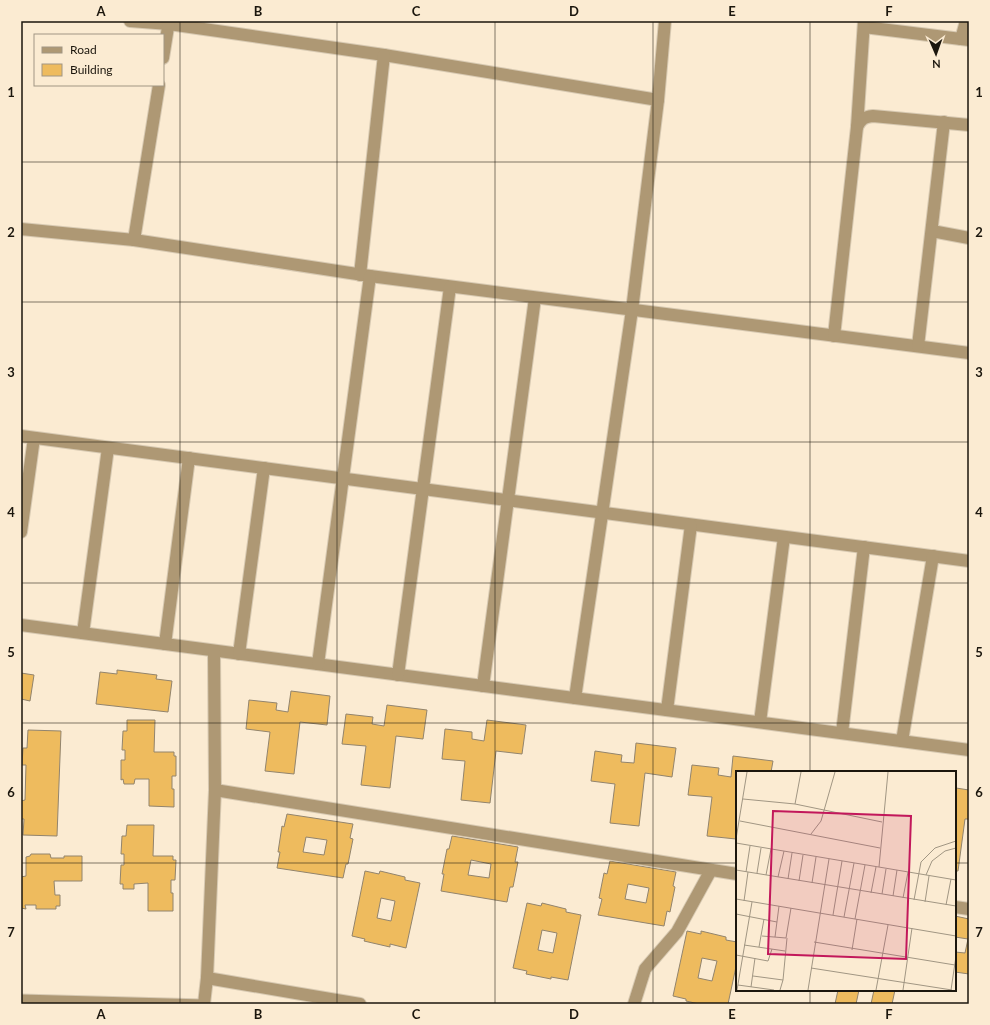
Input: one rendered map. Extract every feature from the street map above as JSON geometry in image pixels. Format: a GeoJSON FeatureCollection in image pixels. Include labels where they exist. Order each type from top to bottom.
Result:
{"type":"FeatureCollection","features":[{"type":"Feature","properties":{"kind":"street"},"geometry":{"type":"LineString","coordinates":[[130,21],[169,22],[384,55],[658,100]]}},
{"type":"Feature","properties":{"kind":"street"},"geometry":{"type":"LineString","coordinates":[[575,698],[632,310],[658,100],[665,21]]}},
{"type":"Feature","properties":{"kind":"street"},"geometry":{"type":"LineString","coordinates":[[834,336],[857,127],[864,24],[965,40],[966,21]]}},
{"type":"Feature","properties":{"kind":"street"},"geometry":{"type":"LineString","coordinates":[[164,52],[169,22]]}},
{"type":"Feature","properties":{"kind":"street"},"geometry":{"type":"LineString","coordinates":[[318,664],[343,478],[365,276],[384,55]]}},
{"type":"Feature","properties":{"kind":"street"},"geometry":{"type":"LineString","coordinates":[[134,240],[159,86]]}},
{"type":"Feature","properties":{"kind":"street"},"geometry":{"type":"LineString","coordinates":[[857,127],[861,120],[866,117],[873,116],[969,125]]}},
{"type":"Feature","properties":{"kind":"street"},"geometry":{"type":"LineString","coordinates":[[918,346],[944,122]]}},
{"type":"Feature","properties":{"kind":"street"},"geometry":{"type":"LineString","coordinates":[[21,229],[134,240],[365,276],[969,353]]}},
{"type":"Feature","properties":{"kind":"street"},"geometry":{"type":"LineString","coordinates":[[932,231],[969,238]]}},
{"type":"Feature","properties":{"kind":"street"},"geometry":{"type":"LineString","coordinates":[[398,675],[450,287]]}},
{"type":"Feature","properties":{"kind":"street"},"geometry":{"type":"LineString","coordinates":[[483,686],[535,298]]}},
{"type":"Feature","properties":{"kind":"street"},"geometry":{"type":"LineString","coordinates":[[21,436],[969,561]]}},
{"type":"Feature","properties":{"kind":"street"},"geometry":{"type":"LineString","coordinates":[[21,532],[34,438]]}},
{"type":"Feature","properties":{"kind":"street"},"geometry":{"type":"LineString","coordinates":[[83,633],[108,448]]}},
{"type":"Feature","properties":{"kind":"street"},"geometry":{"type":"LineString","coordinates":[[164,644],[189,458]]}},
{"type":"Feature","properties":{"kind":"street"},"geometry":{"type":"LineString","coordinates":[[239,654],[264,468]]}},
{"type":"Feature","properties":{"kind":"street"},"geometry":{"type":"LineString","coordinates":[[667,710],[691,525]]}},
{"type":"Feature","properties":{"kind":"street"},"geometry":{"type":"LineString","coordinates":[[760,722],[784,537]]}},
{"type":"Feature","properties":{"kind":"street"},"geometry":{"type":"LineString","coordinates":[[842,733],[864,547]]}},
{"type":"Feature","properties":{"kind":"street"},"geometry":{"type":"LineString","coordinates":[[902,741],[933,556]]}},
{"type":"Feature","properties":{"kind":"street"},"geometry":{"type":"LineString","coordinates":[[21,625],[969,750]]}},
{"type":"Feature","properties":{"kind":"street"},"geometry":{"type":"LineString","coordinates":[[204,1004],[207,978],[216,790],[214,651]]}},
{"type":"Feature","properties":{"kind":"street"},"geometry":{"type":"LineString","coordinates":[[216,790],[736,874]]}},
{"type":"Feature","properties":{"kind":"street"},"geometry":{"type":"LineString","coordinates":[[634,1004],[645,969],[677,932],[711,870]]}},
{"type":"Feature","properties":{"kind":"street"},"geometry":{"type":"LineString","coordinates":[[956,907],[969,909]]}},
{"type":"Feature","properties":{"kind":"street"},"geometry":{"type":"LineString","coordinates":[[207,978],[360,1004]]}},
{"type":"Feature","properties":{"kind":"lane"},"geometry":{"type":"LineString","coordinates":[[21,999],[204,1004]]}},
{"type":"Feature","properties":{"kind":"building"},"geometry":{"type":"Polygon","coordinates":[[[117,670],[157,675],[156,679],[172,681],[168,712],[96,704],[100,672],[117,674],[117,670]]]}},
{"type":"Feature","properties":{"kind":"building"},"geometry":{"type":"Polygon","coordinates":[[[21,673],[34,675],[30,701],[21,699],[21,673]]]}},
{"type":"Feature","properties":{"kind":"building"},"geometry":{"type":"Polygon","coordinates":[[[291,691],[330,696],[327,725],[300,722],[294,774],[265,771],[270,732],[246,729],[249,700],[277,703],[276,710],[288,712],[291,691]]]}},
{"type":"Feature","properties":{"kind":"building"},"geometry":{"type":"Polygon","coordinates":[[[387,705],[427,710],[423,739],[396,736],[390,788],[361,785],[366,746],[342,744],[346,714],[373,717],[372,724],[384,726],[387,705]]]}},
{"type":"Feature","properties":{"kind":"building"},"geometry":{"type":"Polygon","coordinates":[[[127,720],[155,720],[154,752],[174,752],[174,756],[176,756],[176,776],[172,776],[172,789],[174,789],[174,807],[149,806],[149,779],[135,779],[134,784],[124,784],[123,779],[121,780],[121,760],[125,760],[125,750],[122,750],[123,731],[127,731],[127,720]]]}},
{"type":"Feature","properties":{"kind":"building"},"geometry":{"type":"Polygon","coordinates":[[[487,720],[526,725],[522,754],[496,751],[490,803],[461,800],[465,761],[442,759],[445,729],[472,732],[472,739],[484,741],[487,720]]]}},
{"type":"Feature","properties":{"kind":"building"},"geometry":{"type":"Polygon","coordinates":[[[28,730],[61,731],[57,836],[23,835],[24,819],[21,819],[21,801],[25,800],[26,765],[22,765],[23,748],[27,748],[28,730]]]}},
{"type":"Feature","properties":{"kind":"building"},"geometry":{"type":"Polygon","coordinates":[[[636,743],[676,748],[672,777],[645,773],[639,826],[610,823],[615,784],[591,781],[595,751],[622,755],[621,762],[634,763],[636,743]]]}},
{"type":"Feature","properties":{"kind":"building"},"geometry":{"type":"Polygon","coordinates":[[[733,756],[773,761],[771,771],[736,771],[736,839],[707,836],[712,797],[688,795],[692,765],[719,768],[718,775],[731,777],[733,756]]]}},
{"type":"Feature","properties":{"kind":"building"},"geometry":{"type":"Polygon","coordinates":[[[956,788],[969,790],[969,819],[965,819],[958,871],[956,871],[956,788]]]}},
{"type":"Feature","properties":{"kind":"building"},"geometry":{"type":"Polygon","coordinates":[[[287,814],[353,824],[350,838],[353,839],[348,864],[346,864],[343,878],[277,868],[282,826],[284,827],[287,814]],[[306,837],[303,852],[324,855],[327,840],[306,837]]]}},
{"type":"Feature","properties":{"kind":"building"},"geometry":{"type":"Polygon","coordinates":[[[127,825],[154,825],[153,856],[173,856],[173,860],[176,860],[175,880],[171,880],[173,911],[148,911],[148,883],[134,884],[134,889],[123,889],[123,884],[120,884],[121,865],[124,865],[124,854],[121,854],[122,836],[126,836],[127,825]]]}},
{"type":"Feature","properties":{"kind":"building"},"geometry":{"type":"Polygon","coordinates":[[[452,836],[518,847],[515,862],[518,862],[513,887],[510,887],[507,902],[441,891],[444,874],[442,874],[447,849],[449,849],[452,836]],[[471,860],[468,875],[489,878],[491,864],[471,860]]]}},
{"type":"Feature","properties":{"kind":"building"},"geometry":{"type":"Polygon","coordinates":[[[31,854],[50,854],[51,858],[82,856],[82,881],[54,881],[55,895],[60,895],[60,906],[56,906],[56,909],[36,909],[36,905],[25,905],[26,909],[21,908],[21,877],[26,876],[26,857],[30,856],[31,854]]]}},
{"type":"Feature","properties":{"kind":"building"},"geometry":{"type":"Polygon","coordinates":[[[610,861],[676,872],[673,886],[675,887],[670,912],[667,911],[664,926],[598,915],[602,899],[599,898],[604,873],[607,874],[610,861]],[[628,884],[625,899],[646,903],[649,888],[628,884]]]}},
{"type":"Feature","properties":{"kind":"building"},"geometry":{"type":"Polygon","coordinates":[[[365,871],[379,874],[380,871],[405,877],[405,880],[420,883],[406,948],[390,944],[390,947],[364,941],[365,939],[352,936],[365,871]],[[381,898],[377,918],[391,921],[395,901],[381,898]]]}},
{"type":"Feature","properties":{"kind":"building"},"geometry":{"type":"Polygon","coordinates":[[[527,903],[541,906],[542,903],[566,909],[566,912],[581,915],[568,980],[551,977],[551,979],[526,974],[527,971],[513,968],[527,903]],[[542,930],[538,950],[553,953],[557,933],[542,930]]]}},
{"type":"Feature","properties":{"kind":"building"},"geometry":{"type":"Polygon","coordinates":[[[956,916],[969,919],[969,974],[956,972],[956,952],[965,953],[968,939],[956,937],[956,916]]]}},
{"type":"Feature","properties":{"kind":"building"},"geometry":{"type":"Polygon","coordinates":[[[687,931],[701,934],[701,931],[726,937],[726,940],[736,942],[736,967],[728,1004],[699,1004],[686,1001],[686,999],[673,996],[687,931]],[[702,958],[698,978],[712,981],[717,961],[702,958]]]}},
{"type":"Feature","properties":{"kind":"building"},"geometry":{"type":"Polygon","coordinates":[[[838,991],[859,991],[856,1004],[835,1004],[838,991]]]}},
{"type":"Feature","properties":{"kind":"building"},"geometry":{"type":"Polygon","coordinates":[[[874,991],[895,991],[892,1004],[871,1004],[874,991]]]}}]}
